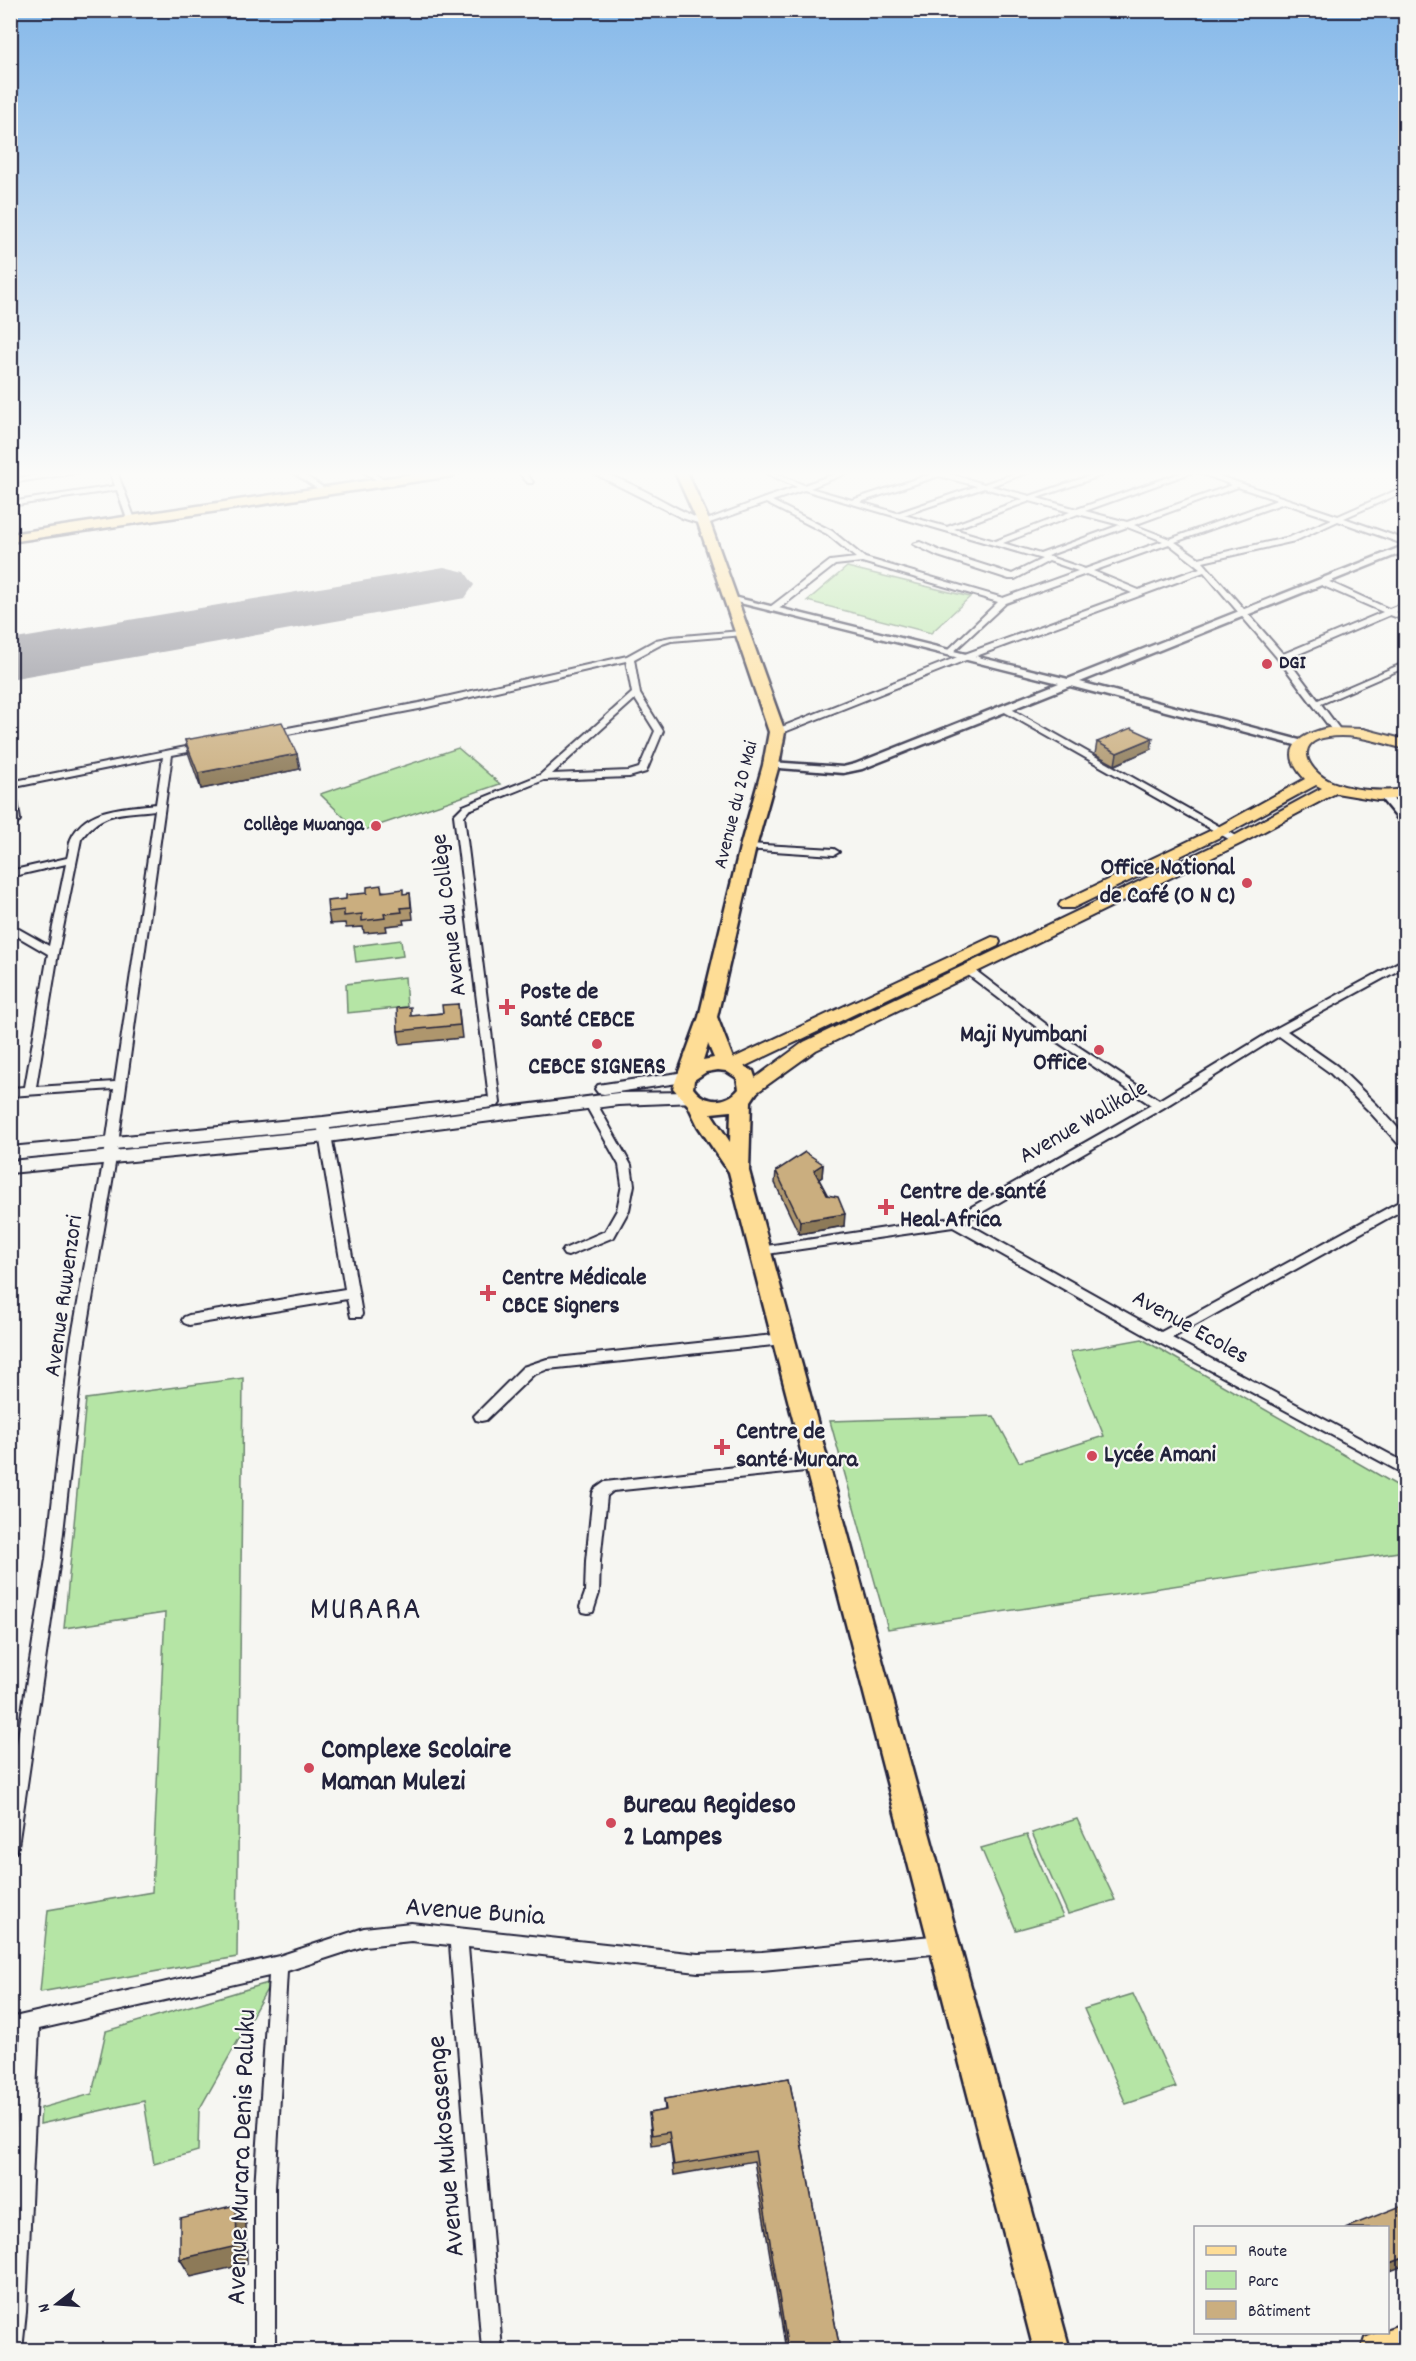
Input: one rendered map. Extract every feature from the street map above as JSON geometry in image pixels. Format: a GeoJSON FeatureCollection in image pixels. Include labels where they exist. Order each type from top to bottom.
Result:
{"type":"FeatureCollection","features":[{"type":"Feature","properties":{"kind":"highway","name":"Avenue du 20 Mai"},"geometry":{"type":"LineString","coordinates":[[687,1075],[708,1017],[748,847],[771,765],[777,732],[723,582]]}},
{"type":"Feature","properties":{"kind":"highway"},"geometry":{"type":"LineString","coordinates":[[708,1017],[728,1065]]}},
{"type":"Feature","properties":{"kind":"highway"},"geometry":{"type":"LineString","coordinates":[[739,1171],[683,1088],[687,1075],[709,1064],[728,1065],[746,1075],[739,1171],[1052,2350]]}},
{"type":"Feature","properties":{"kind":"highway"},"geometry":{"type":"LineString","coordinates":[[693,1100],[715,1107],[733,1104],[745,1094]]}},
{"type":"Feature","properties":{"kind":"main road"},"geometry":{"type":"LineString","coordinates":[[1401,739],[1356,731],[1337,732],[1323,734],[1303,744],[1298,752],[1299,761],[1305,770],[1316,779],[1334,788],[1359,794],[1405,795]]}},
{"type":"Feature","properties":{"kind":"main road"},"geometry":{"type":"LineString","coordinates":[[728,1065],[1221,831],[1316,779]]}},
{"type":"Feature","properties":{"kind":"main road"},"geometry":{"type":"LineString","coordinates":[[745,1094],[810,1046],[1237,840],[1334,788]]}},
{"type":"Feature","properties":{"kind":"main road"},"geometry":{"type":"LineString","coordinates":[[325,1130],[687,1075]]}},
{"type":"Feature","properties":{"kind":"main road"},"geometry":{"type":"LineString","coordinates":[[10,1167],[110,1151],[618,1099],[693,1100]]}},
{"type":"Feature","properties":{"kind":"main road"},"geometry":{"type":"LineString","coordinates":[[10,1153],[110,1151]]}},
{"type":"Feature","properties":{"kind":"main road"},"geometry":{"type":"LineString","coordinates":[[1377,2350],[1406,2339]]}},
{"type":"Feature","properties":{"kind":"street"},"geometry":{"type":"LineString","coordinates":[[773,609],[808,582]]}},
{"type":"Feature","properties":{"kind":"street"},"geometry":{"type":"LineString","coordinates":[[938,582],[1003,601]]}},
{"type":"Feature","properties":{"kind":"street"},"geometry":{"type":"LineString","coordinates":[[951,652],[1003,601],[1058,582]]}},
{"type":"Feature","properties":{"kind":"street"},"geometry":{"type":"LineString","coordinates":[[1112,582],[1138,593]]}},
{"type":"Feature","properties":{"kind":"street"},"geometry":{"type":"LineString","coordinates":[[777,732],[968,656],[1168,582]]}},
{"type":"Feature","properties":{"kind":"street"},"geometry":{"type":"LineString","coordinates":[[1216,582],[1282,658],[1337,732]]}},
{"type":"Feature","properties":{"kind":"street"},"geometry":{"type":"LineString","coordinates":[[1322,582],[1406,619]]}},
{"type":"Feature","properties":{"kind":"street"},"geometry":{"type":"LineString","coordinates":[[771,765],[851,769],[1322,582]]}},
{"type":"Feature","properties":{"kind":"street"},"geometry":{"type":"LineString","coordinates":[[729,599],[968,656],[1303,744]]}},
{"type":"Feature","properties":{"kind":"street"},"geometry":{"type":"LineString","coordinates":[[1282,658],[1383,616],[1406,604]]}},
{"type":"Feature","properties":{"kind":"street"},"geometry":{"type":"LineString","coordinates":[[260,736],[419,706],[630,658],[659,642],[671,639],[741,633]]}},
{"type":"Feature","properties":{"kind":"street"},"geometry":{"type":"LineString","coordinates":[[543,777],[629,774],[643,770],[659,731],[636,694],[630,658]]}},
{"type":"Feature","properties":{"kind":"street"},"geometry":{"type":"LineString","coordinates":[[1317,704],[1406,664]]}},
{"type":"Feature","properties":{"kind":"street"},"geometry":{"type":"LineString","coordinates":[[543,777],[636,694]]}},
{"type":"Feature","properties":{"kind":"street"},"geometry":{"type":"LineString","coordinates":[[1006,709],[1237,840]]}},
{"type":"Feature","properties":{"kind":"street"},"geometry":{"type":"LineString","coordinates":[[10,827],[15,820],[11,790],[214,744]]}},
{"type":"Feature","properties":{"kind":"street","name":"Avenue Ruwenzori"},"geometry":{"type":"LineString","coordinates":[[10,1846],[53,1559],[78,1347],[110,1151],[168,753]]}},
{"type":"Feature","properties":{"kind":"street","name":"Avenue du Collège"},"geometry":{"type":"LineString","coordinates":[[494,1103],[459,815],[466,808],[543,777]]}},
{"type":"Feature","properties":{"kind":"street"},"geometry":{"type":"LineString","coordinates":[[1385,796],[1406,822]]}},
{"type":"Feature","properties":{"kind":"street"},"geometry":{"type":"LineString","coordinates":[[30,1091],[70,860],[79,833],[96,817],[111,811],[161,806]]}},
{"type":"Feature","properties":{"kind":"street"},"geometry":{"type":"LineString","coordinates":[[748,847],[834,852]]}},
{"type":"Feature","properties":{"kind":"street"},"geometry":{"type":"LineString","coordinates":[[10,874],[70,860]]}},
{"type":"Feature","properties":{"kind":"street"},"geometry":{"type":"LineString","coordinates":[[10,927],[53,953]]}},
{"type":"Feature","properties":{"kind":"street","name":"Avenue Walikale"},"geometry":{"type":"LineString","coordinates":[[760,1251],[955,1222],[1159,1105],[1279,1030],[1406,961]]}},
{"type":"Feature","properties":{"kind":"street"},"geometry":{"type":"LineString","coordinates":[[967,969],[1060,1039],[1159,1105]]}},
{"type":"Feature","properties":{"kind":"street"},"geometry":{"type":"LineString","coordinates":[[1279,1030],[1333,1069],[1406,1144]]}},
{"type":"Feature","properties":{"kind":"street"},"geometry":{"type":"LineString","coordinates":[[10,1092],[119,1085]]}},
{"type":"Feature","properties":{"kind":"street"},"geometry":{"type":"LineString","coordinates":[[568,1252],[610,1234],[623,1210],[628,1185],[625,1165],[590,1102]]}},
{"type":"Feature","properties":{"kind":"street"},"geometry":{"type":"LineString","coordinates":[[325,1130],[356,1314]]}},
{"type":"Feature","properties":{"kind":"street"},"geometry":{"type":"LineString","coordinates":[[1161,1338],[1406,1202]]}},
{"type":"Feature","properties":{"kind":"street","name":"Avenue Ecoles"},"geometry":{"type":"LineString","coordinates":[[955,1222],[1161,1338],[1406,1470]]}},
{"type":"Feature","properties":{"kind":"street"},"geometry":{"type":"LineString","coordinates":[[189,1320],[352,1293]]}},
{"type":"Feature","properties":{"kind":"street"},"geometry":{"type":"LineString","coordinates":[[481,1416],[528,1371],[547,1364],[783,1339]]}},
{"type":"Feature","properties":{"kind":"street"},"geometry":{"type":"LineString","coordinates":[[588,1607],[592,1593],[600,1493],[603,1489],[610,1486],[815,1464]]}},
{"type":"Feature","properties":{"kind":"street","name":"Avenue Bunia"},"geometry":{"type":"LineString","coordinates":[[10,2027],[279,1965],[364,1937],[411,1932],[698,1963],[762,1961],[945,1944]]}},
{"type":"Feature","properties":{"kind":"street","name":"Avenue Mukosasenge"},"geometry":{"type":"LineString","coordinates":[[458,1936],[492,2350]]}},
{"type":"Feature","properties":{"kind":"street","name":"Avenue Murara Denis Paluku"},"geometry":{"type":"LineString","coordinates":[[265,2350],[265,2188],[279,1965]]}},
{"type":"Feature","properties":{"kind":"street"},"geometry":{"type":"LineString","coordinates":[[12,2350],[16,2312],[30,2021]]}},
{"type":"Feature","properties":{"kind":"green space"},"geometry":{"type":"Polygon","coordinates":[[[829,582],[909,582],[970,597],[931,633],[807,601],[829,582]]]}},
{"type":"Feature","properties":{"kind":"green space"},"geometry":{"type":"Polygon","coordinates":[[[458,748],[500,784],[359,832],[320,794],[458,748]]]}},
{"type":"Feature","properties":{"kind":"green space"},"geometry":{"type":"Polygon","coordinates":[[[401,940],[403,956],[356,962],[354,946],[401,940]]]}},
{"type":"Feature","properties":{"kind":"green space"},"geometry":{"type":"Polygon","coordinates":[[[405,977],[407,1007],[347,1013],[346,984],[405,977]]]}},
{"type":"Feature","properties":{"kind":"green space","name":"Lycée Amani"},"geometry":{"type":"Polygon","coordinates":[[[1142,1339],[1405,1490],[1405,1551],[888,1629],[830,1421],[994,1416],[1019,1462],[1104,1436],[1070,1352],[1142,1339]]]}},
{"type":"Feature","properties":{"kind":"green space"},"geometry":{"type":"Polygon","coordinates":[[[243,1378],[237,1957],[40,1992],[48,1910],[152,1892],[165,1613],[64,1628],[86,1399],[243,1378]]]}},
{"type":"Feature","properties":{"kind":"green space"},"geometry":{"type":"Polygon","coordinates":[[[1077,1819],[1115,1900],[1068,1914],[1032,1833],[1077,1819]]]}},
{"type":"Feature","properties":{"kind":"green space"},"geometry":{"type":"Polygon","coordinates":[[[1027,1835],[1063,1917],[1016,1930],[981,1848],[1027,1835]]]}},
{"type":"Feature","properties":{"kind":"green space"},"geometry":{"type":"Polygon","coordinates":[[[271,1982],[199,2110],[198,2151],[154,2164],[144,2101],[40,2124],[41,2108],[92,2094],[106,2031],[271,1982]]]}},
{"type":"Feature","properties":{"kind":"green space"},"geometry":{"type":"Polygon","coordinates":[[[1133,1994],[1176,2087],[1126,2104],[1084,2009],[1133,1994]]]}},
{"type":"Feature","properties":{"kind":"building"},"geometry":{"type":"Polygon","coordinates":[[[282,722],[297,754],[198,773],[185,740],[282,722]]]}},
{"type":"Feature","properties":{"kind":"building"},"geometry":{"type":"Polygon","coordinates":[[[1131,728],[1153,738],[1117,753],[1097,742],[1131,728]]]}},
{"type":"Feature","properties":{"kind":"building"},"geometry":{"type":"Polygon","coordinates":[[[381,885],[382,892],[403,889],[403,894],[410,893],[411,907],[401,908],[402,912],[384,914],[385,918],[362,921],[362,914],[344,916],[344,910],[328,912],[327,901],[346,899],[346,895],[367,893],[367,887],[381,885]]]}},
{"type":"Feature","properties":{"kind":"building"},"geometry":{"type":"Polygon","coordinates":[[[458,1004],[460,1025],[398,1031],[397,1008],[411,1007],[411,1016],[443,1013],[442,1005],[458,1004]]]}},
{"type":"Feature","properties":{"kind":"building"},"geometry":{"type":"Polygon","coordinates":[[[805,1152],[823,1164],[814,1170],[827,1195],[838,1197],[845,1214],[800,1221],[776,1171],[805,1152]]]}},
{"type":"Feature","properties":{"kind":"building"},"geometry":{"type":"Polygon","coordinates":[[[789,2078],[840,2350],[788,2350],[755,2151],[674,2165],[669,2132],[652,2135],[649,2113],[666,2110],[664,2099],[789,2078]]]}},
{"type":"Feature","properties":{"kind":"building"},"geometry":{"type":"Polygon","coordinates":[[[1406,2204],[1406,2257],[1389,2264],[1389,2226],[1350,2226],[1406,2204]]]}},
{"type":"Feature","properties":{"kind":"building"},"geometry":{"type":"Polygon","coordinates":[[[236,2205],[237,2246],[180,2259],[180,2218],[236,2205]]]}},
{"type":"Feature","properties":{"kind":"runway"},"geometry":{"type":"LineString","coordinates":[[10,660],[444,585]]}},
{"type":"Feature","properties":{"kind":"place","name":"DGI"},"geometry":{"type":"Point","coordinates":[1267,664]}},
{"type":"Feature","properties":{"kind":"place","name":"Collège Mwanga"},"geometry":{"type":"Point","coordinates":[376,826]}},
{"type":"Feature","properties":{"kind":"place","name":"Office National de Café (O N C)"},"geometry":{"type":"Point","coordinates":[1247,883]}},
{"type":"Feature","properties":{"kind":"place","name":"Poste de Santé CEBCE"},"geometry":{"type":"Point","coordinates":[507,1007]}},
{"type":"Feature","properties":{"kind":"place","name":"CEBCE SIGNERS"},"geometry":{"type":"Point","coordinates":[597,1044]}},
{"type":"Feature","properties":{"kind":"place","name":"Maji Nyumbani Office"},"geometry":{"type":"Point","coordinates":[1099,1050]}},
{"type":"Feature","properties":{"kind":"place","name":"Centre de santé Heal Africa"},"geometry":{"type":"Point","coordinates":[886,1207]}},
{"type":"Feature","properties":{"kind":"place","name":"Centre Médicale CBCE Signers"},"geometry":{"type":"Point","coordinates":[488,1293]}},
{"type":"Feature","properties":{"kind":"place","name":"Centre de santé Murara"},"geometry":{"type":"Point","coordinates":[722,1447]}},
{"type":"Feature","properties":{"kind":"place","name":"Lycée Amani"},"geometry":{"type":"Point","coordinates":[1092,1456]}},
{"type":"Feature","properties":{"kind":"place","name":"Complexe Scolaire Maman Mulezi"},"geometry":{"type":"Point","coordinates":[309,1768]}},
{"type":"Feature","properties":{"kind":"place","name":"Bureau Regideso 2 Lampes"},"geometry":{"type":"Point","coordinates":[611,1823]}},
{"type":"Feature","properties":{"kind":"district","name":"MURARA"},"geometry":{"type":"Point","coordinates":[366,1611]}}]}
